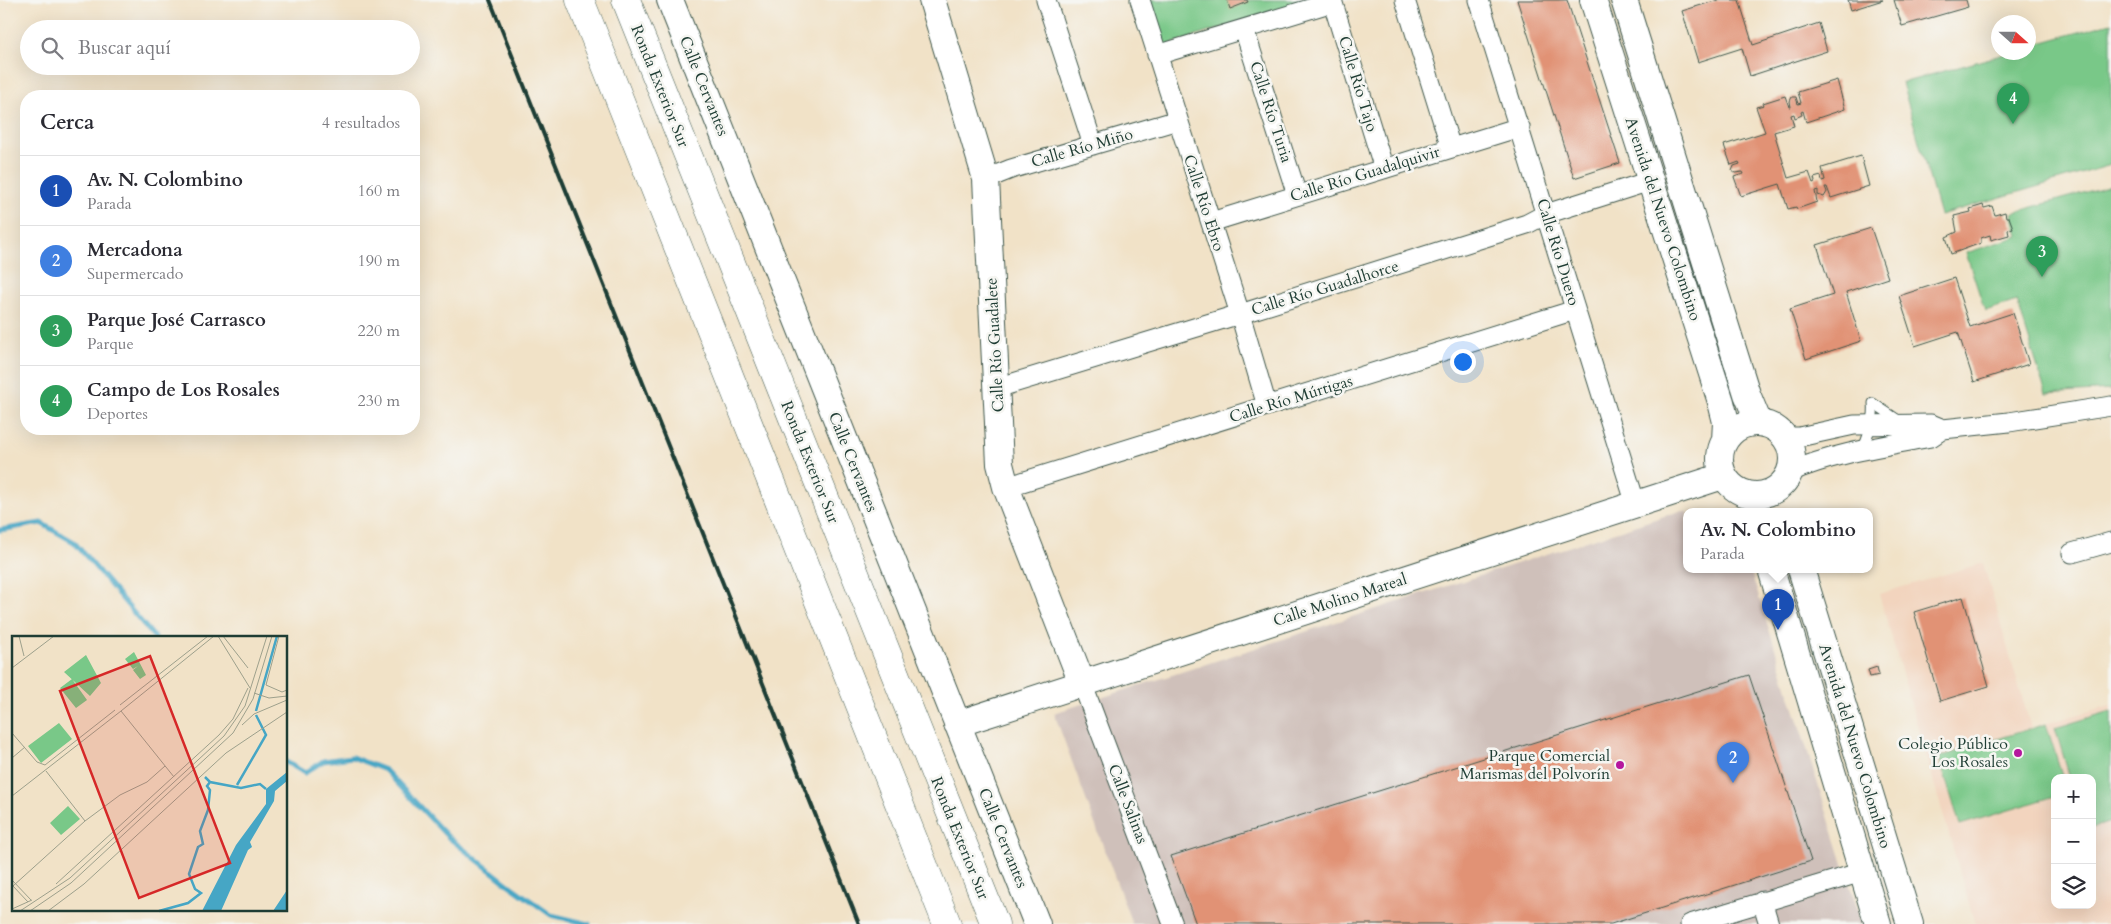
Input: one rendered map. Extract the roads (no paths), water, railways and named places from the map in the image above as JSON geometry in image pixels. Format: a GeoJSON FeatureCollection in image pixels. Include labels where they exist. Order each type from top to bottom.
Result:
{"type":"FeatureCollection","features":[{"type":"Feature","properties":{"kind":"highway"},"geometry":{"type":"LineString","coordinates":[[580,0],[947,924]]}},
{"type":"Feature","properties":{"kind":"highway","name":"Ronda Exterior Sur"},"geometry":{"type":"LineString","coordinates":[[626,0],[995,924]]}},
{"type":"Feature","properties":{"kind":"street","name":"Calle Cervantes"},"geometry":{"type":"LineString","coordinates":[[670,0],[1037,924]]}},
{"type":"Feature","properties":{"kind":"street","name":"Calle Río Guadalete"},"geometry":{"type":"LineString","coordinates":[[932,0],[986,179],[1000,464],[1006,487],[1082,683]]}},
{"type":"Feature","properties":{"kind":"street"},"geometry":{"type":"LineString","coordinates":[[1046,0],[1093,145]]}},
{"type":"Feature","properties":{"kind":"street","name":"Calle Río Ebro"},"geometry":{"type":"LineString","coordinates":[[1140,0],[1240,314],[1267,406]]}},
{"type":"Feature","properties":{"kind":"street"},"geometry":{"type":"LineString","coordinates":[[1406,0],[1452,148]]}},
{"type":"Feature","properties":{"kind":"street","name":"Calle Río Duero"},"geometry":{"type":"LineString","coordinates":[[1479,0],[1636,505]]}},
{"type":"Feature","properties":{"kind":"street","name":"Avenida del Nuevo Colombino"},"geometry":{"type":"LineString","coordinates":[[1594,0],[1650,181],[1722,402],[1726,422],[1725,440]]}},
{"type":"Feature","properties":{"kind":"street","name":"Avenida del Nuevo Colombino"},"geometry":{"type":"LineString","coordinates":[[1624,0],[1747,394],[1759,423]]}},
{"type":"Feature","properties":{"kind":"street"},"geometry":{"type":"LineString","coordinates":[[1157,55],[1332,1]]}},
{"type":"Feature","properties":{"kind":"street","name":"Calle Río Tajo"},"geometry":{"type":"LineString","coordinates":[[1332,1],[1384,168]]}},
{"type":"Feature","properties":{"kind":"street","name":"Calle Río Turia"},"geometry":{"type":"LineString","coordinates":[[1244,29],[1297,195]]}},
{"type":"Feature","properties":{"kind":"street","name":"Calle Río Miño"},"geometry":{"type":"LineString","coordinates":[[986,179],[1011,169],[1178,120]]}},
{"type":"Feature","properties":{"kind":"street","name":"Calle Río Guadalquivir"},"geometry":{"type":"LineString","coordinates":[[1210,222],[1520,127]]}},
{"type":"Feature","properties":{"kind":"street","name":"Calle Río Guadalhorce"},"geometry":{"type":"LineString","coordinates":[[997,388],[1526,224],[1546,214],[1650,181]]}},
{"type":"Feature","properties":{"kind":"street","name":"Calle Río Múrtigas"},"geometry":{"type":"LineString","coordinates":[[1006,487],[1575,310]]}},
{"type":"Feature","properties":{"kind":"street"},"geometry":{"type":"LineString","coordinates":[[1784,491],[1792,460],[1791,448],[1785,437],[1769,425],[1759,423],[1740,426],[1725,440],[1719,458],[1723,476],[1728,484],[1748,503],[1755,496],[1784,491],[1814,462],[1931,437],[1943,429],[2109,412]]}},
{"type":"Feature","properties":{"kind":"street"},"geometry":{"type":"LineString","coordinates":[[1785,437],[1799,437],[1854,425],[1931,424],[1943,429]]}},
{"type":"Feature","properties":{"kind":"street","name":"Calle Molino Mareal"},"geometry":{"type":"LineString","coordinates":[[957,724],[1723,476]]}},
{"type":"Feature","properties":{"kind":"street"},"geometry":{"type":"LineString","coordinates":[[2072,553],[2111,542]]}},
{"type":"Feature","properties":{"kind":"street","name":"Avenida del Nuevo Colombino"},"geometry":{"type":"LineString","coordinates":[[1772,573],[1878,924]]}},
{"type":"Feature","properties":{"kind":"street","name":"Avenida del Nuevo Colombino"},"geometry":{"type":"LineString","coordinates":[[1801,573],[1910,924]]}},
{"type":"Feature","properties":{"kind":"street","name":"Calle Salinas"},"geometry":{"type":"LineString","coordinates":[[1082,683],[1173,924]]}},
{"type":"Feature","properties":{"kind":"street"},"geometry":{"type":"LineString","coordinates":[[1690,924],[1862,872]]}},
{"type":"Feature","properties":{"kind":"street"},"geometry":{"type":"LineString","coordinates":[[1762,901],[1769,924]]}},
{"type":"Feature","properties":{"kind":"lane"},"geometry":{"type":"LineString","coordinates":[[1862,451],[1872,425]]}},
{"type":"Feature","properties":{"kind":"waterway"},"geometry":{"type":"LineString","coordinates":[[0,530],[41,523],[74,542],[153,636]]}},
{"type":"Feature","properties":{"kind":"waterway"},"geometry":{"type":"LineString","coordinates":[[288,763],[305,773],[323,761],[352,757],[385,770],[448,837],[509,885],[551,915],[589,924]]}},
{"type":"Feature","properties":{"kind":"railway"},"geometry":{"type":"LineString","coordinates":[[490,0],[859,924]]}},
{"type":"Feature","properties":{"kind":"place","name":"Campo de Los Rosales"},"geometry":{"type":"Point","coordinates":[2013,124]}},
{"type":"Feature","properties":{"kind":"place","name":"Parque José Carrasco"},"geometry":{"type":"Point","coordinates":[2042,277]}},
{"type":"Feature","properties":{"kind":"place","name":"Av. N. Colombino"},"geometry":{"type":"Point","coordinates":[1778,630]}},
{"type":"Feature","properties":{"kind":"place","name":"Colegio Público Los Rosales"},"geometry":{"type":"Point","coordinates":[2018,753]}},
{"type":"Feature","properties":{"kind":"place","name":"Parque Comercial Marismas del Polvorín"},"geometry":{"type":"Point","coordinates":[1620,765]}},
{"type":"Feature","properties":{"kind":"place","name":"Mercadona"},"geometry":{"type":"Point","coordinates":[1733,783]}}]}
